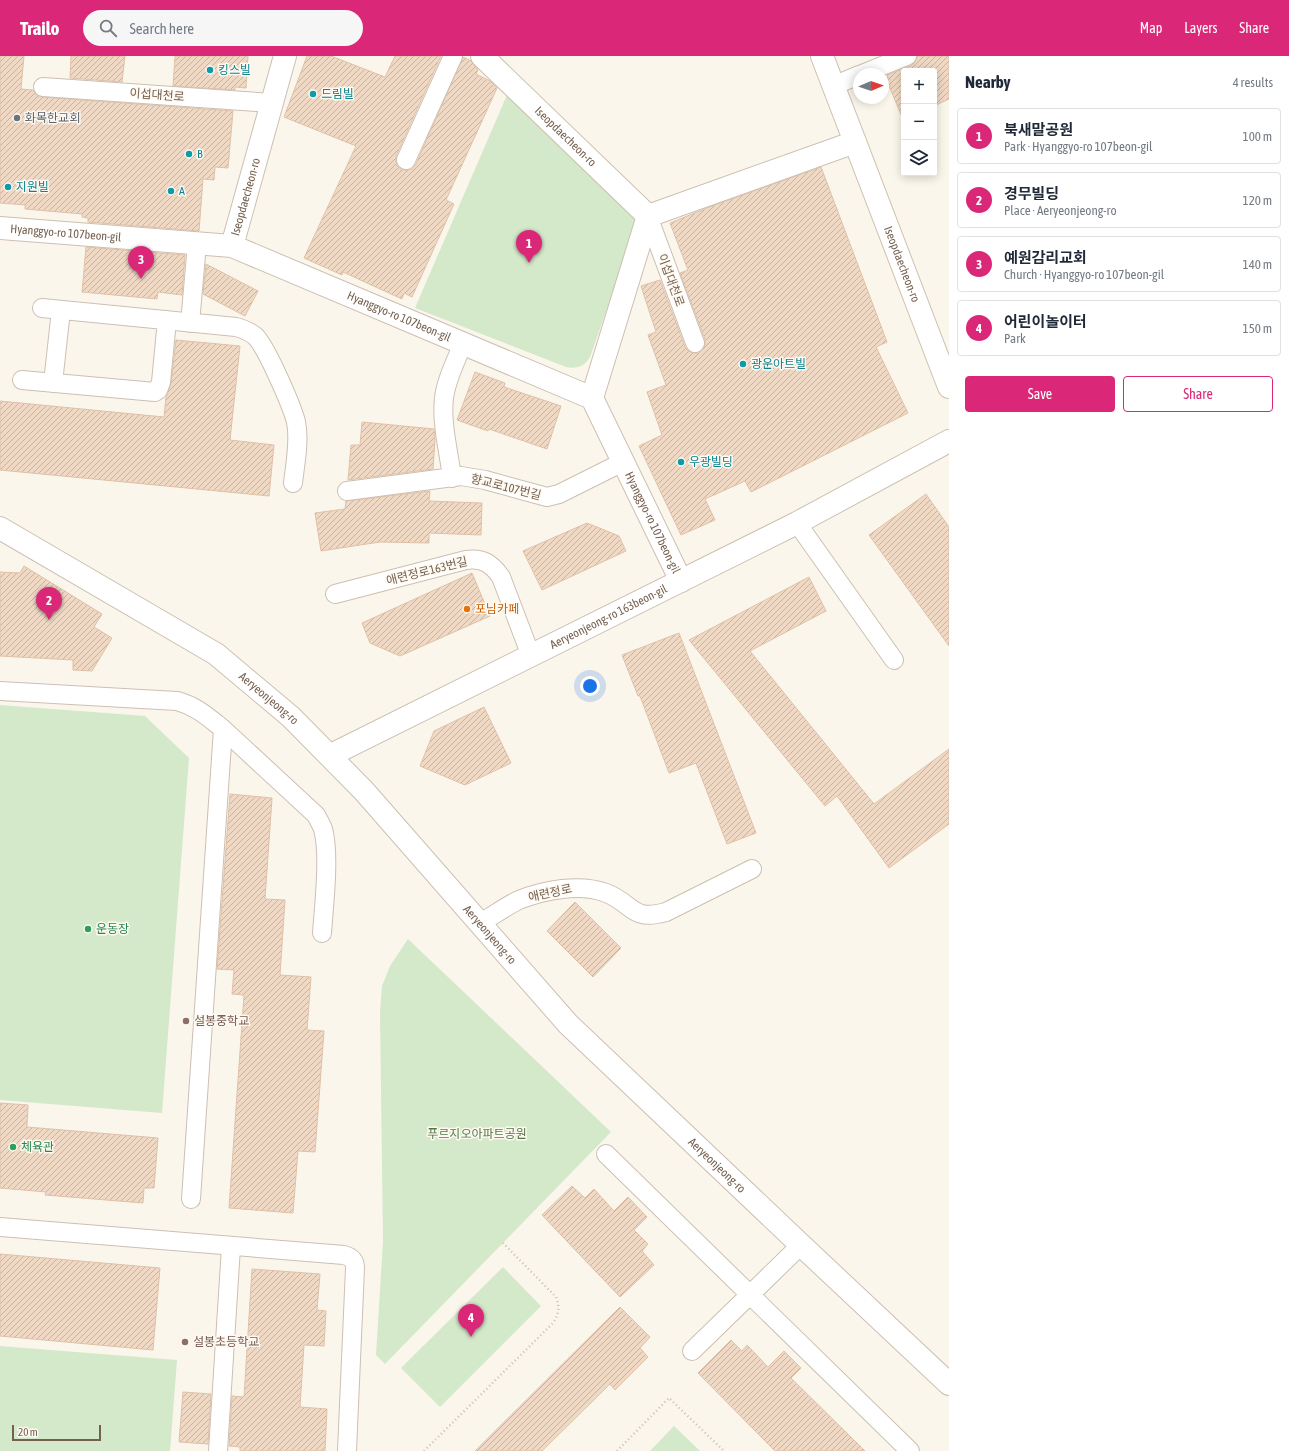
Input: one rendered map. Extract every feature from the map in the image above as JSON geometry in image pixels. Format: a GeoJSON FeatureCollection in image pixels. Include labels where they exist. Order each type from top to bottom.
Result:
{"type":"FeatureCollection","features":[{"type":"Feature","properties":{"kind":"street","name":"Iseopdaecheon-ro"},"geometry":{"type":"LineString","coordinates":[[232,246],[285,56]]}},
{"type":"Feature","properties":{"kind":"street","name":"Iseopdaecheon-ro"},"geometry":{"type":"LineString","coordinates":[[482,56],[648,216]]}},
{"type":"Feature","properties":{"kind":"street","name":"Iseopdaecheon-ro"},"geometry":{"type":"LineString","coordinates":[[822,56],[949,387]]}},
{"type":"Feature","properties":{"kind":"street"},"geometry":{"type":"LineString","coordinates":[[592,398],[648,216],[855,142]]}},
{"type":"Feature","properties":{"kind":"street","name":"Hyanggyo-ro 107beon-gil"},"geometry":{"type":"LineString","coordinates":[[0,228],[232,246],[592,398],[681,581]]}},
{"type":"Feature","properties":{"kind":"street","name":"Aeryeonjeong-ro 163beon-gil"},"geometry":{"type":"LineString","coordinates":[[331,756],[798,523],[949,441]]}},
{"type":"Feature","properties":{"kind":"street","name":"Aeryeonjeong-ro"},"geometry":{"type":"LineString","coordinates":[[2,530],[216,654],[291,717],[364,790],[568,1024],[949,1384]]}},
{"type":"Feature","properties":{"kind":"lane"},"geometry":{"type":"LineString","coordinates":[[406,160],[453,56]]}},
{"type":"Feature","properties":{"kind":"lane"},"geometry":{"type":"LineString","coordinates":[[877,68],[907,56]]}},
{"type":"Feature","properties":{"kind":"lane"},"geometry":{"type":"LineString","coordinates":[[833,86],[853,78]]}},
{"type":"Feature","properties":{"kind":"lane","name":"이섭대천로"},"geometry":{"type":"LineString","coordinates":[[43,87],[272,103]]}},
{"type":"Feature","properties":{"kind":"lane","name":"이섭대천로"},"geometry":{"type":"LineString","coordinates":[[648,216],[695,343]]}},
{"type":"Feature","properties":{"kind":"lane"},"geometry":{"type":"LineString","coordinates":[[190,323],[197,244]]}},
{"type":"Feature","properties":{"kind":"lane"},"geometry":{"type":"LineString","coordinates":[[42,308],[236,327],[246,330],[264,347],[291,407],[296,422],[297,435],[294,483]]}},
{"type":"Feature","properties":{"kind":"lane"},"geometry":{"type":"LineString","coordinates":[[53,383],[61,310]]}},
{"type":"Feature","properties":{"kind":"lane"},"geometry":{"type":"LineString","coordinates":[[22,380],[155,392],[158,390],[161,382],[167,320]]}},
{"type":"Feature","properties":{"kind":"lane"},"geometry":{"type":"LineString","coordinates":[[452,478],[444,420],[444,397],[462,343]]}},
{"type":"Feature","properties":{"kind":"lane","name":"향교로107번길"},"geometry":{"type":"LineString","coordinates":[[347,491],[461,476],[474,477],[547,497],[559,494],[623,462]]}},
{"type":"Feature","properties":{"kind":"lane"},"geometry":{"type":"LineString","coordinates":[[798,523],[894,660]]}},
{"type":"Feature","properties":{"kind":"lane","name":"애련정로163번길"},"geometry":{"type":"LineString","coordinates":[[335,594],[466,560],[481,560],[496,570],[501,577],[531,656]]}},
{"type":"Feature","properties":{"kind":"lane"},"geometry":{"type":"LineString","coordinates":[[0,691],[177,701],[189,704],[200,710],[223,728],[316,815],[323,829],[325,845],[326,867],[322,932]]}},
{"type":"Feature","properties":{"kind":"lane"},"geometry":{"type":"LineString","coordinates":[[191,1199],[223,728]]}},
{"type":"Feature","properties":{"kind":"lane","name":"애련정로"},"geometry":{"type":"LineString","coordinates":[[480,923],[518,901],[561,889],[574,888],[605,892],[617,898],[639,914],[648,916],[656,915],[666,912],[752,869]]}},
{"type":"Feature","properties":{"kind":"lane"},"geometry":{"type":"LineString","coordinates":[[606,1154],[910,1451]]}},
{"type":"Feature","properties":{"kind":"lane"},"geometry":{"type":"LineString","coordinates":[[0,1227],[344,1255],[349,1257],[355,1262],[347,1451]]}},
{"type":"Feature","properties":{"kind":"lane"},"geometry":{"type":"LineString","coordinates":[[692,1351],[801,1245]]}},
{"type":"Feature","properties":{"kind":"lane"},"geometry":{"type":"LineString","coordinates":[[218,1451],[231,1247]]}},
{"type":"Feature","properties":{"kind":"path"},"geometry":{"type":"LineString","coordinates":[[424,1451],[553,1323],[558,1316],[559,1304],[556,1297],[503,1243]]}},
{"type":"Feature","properties":{"kind":"path"},"geometry":{"type":"LineString","coordinates":[[617,1451],[669,1398],[724,1451]]}},
{"type":"Feature","properties":{"kind":"green space"},"geometry":{"type":"Polygon","coordinates":[[[507,95],[639,218],[590,357],[583,365],[574,368],[566,367],[415,308],[507,95]]]}},
{"type":"Feature","properties":{"kind":"green space","name":"운동장"},"geometry":{"type":"Polygon","coordinates":[[[0,705],[145,716],[189,758],[162,1113],[0,1100],[0,705]]]}},
{"type":"Feature","properties":{"kind":"green space","name":"푸르지오아파트공원"},"geometry":{"type":"Polygon","coordinates":[[[408,939],[611,1132],[385,1364],[376,1355],[383,1241],[380,1012],[382,986],[390,966],[408,939]]]}},
{"type":"Feature","properties":{"kind":"green space"},"geometry":{"type":"Polygon","coordinates":[[[503,1267],[541,1306],[440,1407],[401,1368],[503,1267]]]}},
{"type":"Feature","properties":{"kind":"green space"},"geometry":{"type":"Polygon","coordinates":[[[0,1346],[177,1360],[170,1451],[0,1451],[0,1346]]]}},
{"type":"Feature","properties":{"kind":"green space"},"geometry":{"type":"Polygon","coordinates":[[[674,1426],[700,1451],[650,1451],[674,1426]]]}},
{"type":"Feature","properties":{"kind":"building"},"geometry":{"type":"Polygon","coordinates":[[[0,56],[24,56],[21,89],[33,90],[37,95],[42,97],[233,111],[228,168],[215,167],[214,180],[203,179],[199,231],[88,222],[88,218],[82,217],[82,214],[25,209],[25,205],[0,203],[0,56]]]}},
{"type":"Feature","properties":{"kind":"building"},"geometry":{"type":"Polygon","coordinates":[[[71,56],[125,56],[122,82],[70,78],[71,56]]]}},
{"type":"Feature","properties":{"kind":"building","name":"킹스빌"},"geometry":{"type":"Polygon","coordinates":[[[175,56],[248,56],[246,88],[235,87],[235,90],[173,86],[175,56]]]}},
{"type":"Feature","properties":{"kind":"building"},"geometry":{"type":"Polygon","coordinates":[[[307,56],[331,56],[385,77],[395,56],[441,56],[396,156],[397,166],[402,170],[412,169],[416,164],[463,57],[471,61],[478,70],[476,74],[490,81],[497,88],[446,200],[454,204],[412,297],[404,293],[402,299],[343,272],[342,275],[304,258],[356,146],[284,117],[307,56]]]}},
{"type":"Feature","properties":{"kind":"building"},"geometry":{"type":"Polygon","coordinates":[[[917,56],[949,56],[949,99],[937,105],[937,68],[906,68],[911,66],[915,62],[917,56]]]}},
{"type":"Feature","properties":{"kind":"building"},"geometry":{"type":"Polygon","coordinates":[[[901,70],[901,114],[889,86],[889,74],[901,70]]]}},
{"type":"Feature","properties":{"kind":"building"},"geometry":{"type":"Polygon","coordinates":[[[821,167],[887,342],[876,347],[908,413],[751,492],[745,481],[705,499],[715,520],[681,535],[639,446],[662,435],[647,392],[666,385],[648,335],[656,332],[641,286],[660,280],[685,347],[688,351],[699,353],[705,345],[705,339],[680,273],[688,270],[670,223],[712,206],[821,167]]]}},
{"type":"Feature","properties":{"kind":"building"},"geometry":{"type":"Polygon","coordinates":[[[86,247],[185,255],[182,295],[158,292],[157,299],[82,292],[86,247]]]}},
{"type":"Feature","properties":{"kind":"building"},"geometry":{"type":"Polygon","coordinates":[[[206,264],[258,291],[245,316],[203,294],[206,264]]]}},
{"type":"Feature","properties":{"kind":"building"},"geometry":{"type":"Polygon","coordinates":[[[176,340],[240,346],[230,440],[274,445],[269,496],[0,470],[0,401],[164,417],[166,397],[171,383],[176,340]]]}},
{"type":"Feature","properties":{"kind":"building"},"geometry":{"type":"Polygon","coordinates":[[[475,372],[505,383],[504,387],[561,406],[547,449],[489,429],[488,431],[457,420],[475,372]]]}},
{"type":"Feature","properties":{"kind":"building"},"geometry":{"type":"Polygon","coordinates":[[[362,422],[434,429],[435,440],[433,469],[348,480],[351,445],[360,445],[362,422]]]}},
{"type":"Feature","properties":{"kind":"building"},"geometry":{"type":"Polygon","coordinates":[[[430,491],[429,501],[482,503],[481,535],[429,533],[429,543],[380,542],[321,551],[315,513],[345,509],[346,501],[430,491]]]}},
{"type":"Feature","properties":{"kind":"building"},"geometry":{"type":"Polygon","coordinates":[[[926,494],[949,527],[949,646],[869,535],[926,494]]]}},
{"type":"Feature","properties":{"kind":"building"},"geometry":{"type":"Polygon","coordinates":[[[587,523],[619,536],[626,551],[542,590],[523,551],[587,523]]]}},
{"type":"Feature","properties":{"kind":"building"},"geometry":{"type":"Polygon","coordinates":[[[24,566],[102,614],[94,627],[112,638],[92,671],[73,670],[73,660],[0,656],[0,572],[20,573],[24,566]]]}},
{"type":"Feature","properties":{"kind":"building"},"geometry":{"type":"Polygon","coordinates":[[[472,573],[490,616],[400,656],[370,643],[362,623],[472,573]]]}},
{"type":"Feature","properties":{"kind":"building"},"geometry":{"type":"Polygon","coordinates":[[[809,577],[826,611],[750,651],[874,804],[949,749],[949,824],[889,868],[837,796],[825,806],[689,640],[809,577]]]}},
{"type":"Feature","properties":{"kind":"building"},"geometry":{"type":"Polygon","coordinates":[[[679,633],[756,833],[727,844],[696,763],[669,773],[640,696],[638,696],[622,655],[679,633]]]}},
{"type":"Feature","properties":{"kind":"building"},"geometry":{"type":"Polygon","coordinates":[[[484,707],[511,763],[465,785],[420,766],[434,731],[484,707]]]}},
{"type":"Feature","properties":{"kind":"building"},"geometry":{"type":"Polygon","coordinates":[[[230,794],[272,798],[265,899],[285,900],[280,975],[311,977],[307,1030],[324,1031],[315,1152],[298,1151],[293,1213],[229,1208],[244,995],[232,994],[234,970],[217,969],[230,794]]]}},
{"type":"Feature","properties":{"kind":"building"},"geometry":{"type":"Polygon","coordinates":[[[575,902],[621,948],[593,977],[547,931],[575,902]]]}},
{"type":"Feature","properties":{"kind":"building"},"geometry":{"type":"Polygon","coordinates":[[[0,1103],[28,1105],[27,1127],[158,1138],[154,1188],[144,1188],[143,1203],[45,1195],[46,1192],[0,1188],[0,1103]]]}},
{"type":"Feature","properties":{"kind":"building"},"geometry":{"type":"Polygon","coordinates":[[[572,1186],[585,1198],[594,1189],[614,1211],[628,1197],[647,1217],[634,1230],[648,1244],[642,1251],[654,1265],[620,1297],[542,1215],[572,1186]]]}},
{"type":"Feature","properties":{"kind":"building"},"geometry":{"type":"Polygon","coordinates":[[[0,1254],[160,1268],[153,1350],[0,1336],[0,1254]]]}},
{"type":"Feature","properties":{"kind":"building"},"geometry":{"type":"Polygon","coordinates":[[[252,1269],[320,1274],[317,1310],[326,1311],[324,1346],[304,1345],[300,1407],[327,1409],[325,1451],[240,1451],[240,1447],[229,1446],[232,1396],[244,1397],[252,1269]]]}},
{"type":"Feature","properties":{"kind":"building"},"geometry":{"type":"Polygon","coordinates":[[[620,1307],[650,1337],[640,1348],[648,1357],[615,1390],[610,1384],[542,1451],[475,1451],[620,1307]]]}},
{"type":"Feature","properties":{"kind":"building"},"geometry":{"type":"Polygon","coordinates":[[[731,1340],[742,1351],[747,1345],[768,1367],[784,1351],[801,1368],[791,1378],[865,1451],[775,1451],[698,1373],[731,1340]]]}},
{"type":"Feature","properties":{"kind":"building"},"geometry":{"type":"Polygon","coordinates":[[[183,1392],[211,1394],[208,1444],[179,1442],[183,1392]]]}},
{"type":"Feature","properties":{"kind":"place","name":"킹스빌"},"geometry":{"type":"Point","coordinates":[210,70]}},
{"type":"Feature","properties":{"kind":"place","name":"드림빌"},"geometry":{"type":"Point","coordinates":[313,94]}},
{"type":"Feature","properties":{"kind":"place","name":"화목한교회"},"geometry":{"type":"Point","coordinates":[17,118]}},
{"type":"Feature","properties":{"kind":"place","name":"B"},"geometry":{"type":"Point","coordinates":[189,154]}},
{"type":"Feature","properties":{"kind":"place","name":"지원빌"},"geometry":{"type":"Point","coordinates":[8,187]}},
{"type":"Feature","properties":{"kind":"place","name":"A"},"geometry":{"type":"Point","coordinates":[171,191]}},
{"type":"Feature","properties":{"kind":"place","name":"북새말공원"},"geometry":{"type":"Point","coordinates":[529,263]}},
{"type":"Feature","properties":{"kind":"place","name":"예원감리교회"},"geometry":{"type":"Point","coordinates":[141,279]}},
{"type":"Feature","properties":{"kind":"place","name":"광운아트빌"},"geometry":{"type":"Point","coordinates":[743,364]}},
{"type":"Feature","properties":{"kind":"place","name":"우광빌딩"},"geometry":{"type":"Point","coordinates":[681,462]}},
{"type":"Feature","properties":{"kind":"place","name":"포님카페"},"geometry":{"type":"Point","coordinates":[467,609]}},
{"type":"Feature","properties":{"kind":"place","name":"경무빌딩"},"geometry":{"type":"Point","coordinates":[49,620]}},
{"type":"Feature","properties":{"kind":"place","name":"운동장"},"geometry":{"type":"Point","coordinates":[88,929]}},
{"type":"Feature","properties":{"kind":"place","name":"설봉중학교"},"geometry":{"type":"Point","coordinates":[186,1021]}},
{"type":"Feature","properties":{"kind":"place","name":"체육관"},"geometry":{"type":"Point","coordinates":[13,1147]}},
{"type":"Feature","properties":{"kind":"place","name":"어린이놀이터"},"geometry":{"type":"Point","coordinates":[471,1337]}},
{"type":"Feature","properties":{"kind":"place","name":"설봉초등학교"},"geometry":{"type":"Point","coordinates":[185,1342]}}]}
